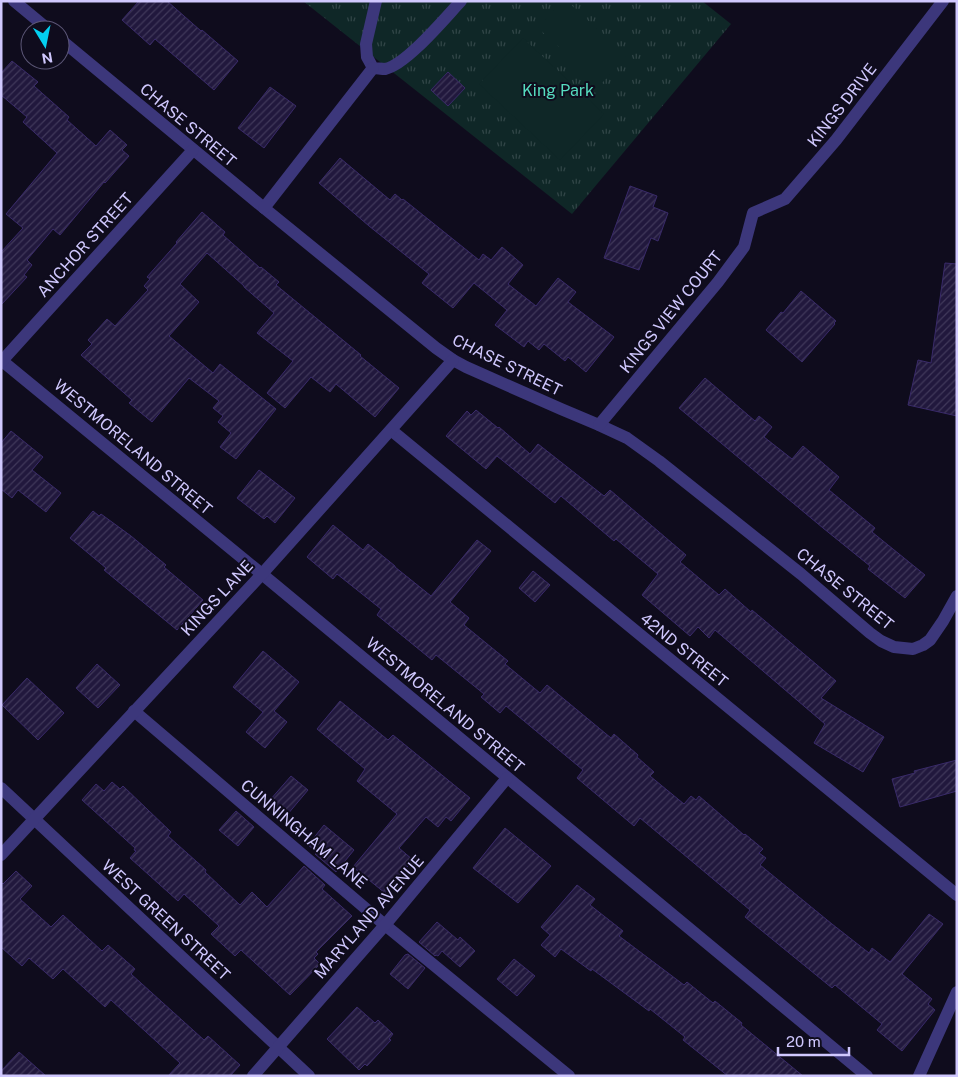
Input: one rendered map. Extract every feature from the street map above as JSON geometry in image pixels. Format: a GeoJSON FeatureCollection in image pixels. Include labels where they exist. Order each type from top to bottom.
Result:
{"type":"FeatureCollection","features":[{"type":"Feature","properties":{"kind":"street"},"geometry":{"type":"LineString","coordinates":[[14,1],[36,20]]}},
{"type":"Feature","properties":{"kind":"street"},"geometry":{"type":"LineString","coordinates":[[373,68],[366,58],[366,44],[376,1]]}},
{"type":"Feature","properties":{"kind":"street"},"geometry":{"type":"LineString","coordinates":[[373,68],[385,69],[399,63],[420,45],[461,1]]}},
{"type":"Feature","properties":{"kind":"street","name":"KINGS DRIVE"},"geometry":{"type":"LineString","coordinates":[[753,213],[785,199],[836,140],[943,1]]}},
{"type":"Feature","properties":{"kind":"street","name":"CHASE STREET"},"geometry":{"type":"LineString","coordinates":[[70,48],[436,348],[466,367],[627,438],[659,461],[801,574],[844,612],[881,641],[894,647],[913,649],[923,645],[930,640],[957,596]]}},
{"type":"Feature","properties":{"kind":"street"},"geometry":{"type":"LineString","coordinates":[[264,208],[373,68]]}},
{"type":"Feature","properties":{"kind":"street","name":"ANCHOR STREET"},"geometry":{"type":"LineString","coordinates":[[1,361],[193,150]]}},
{"type":"Feature","properties":{"kind":"street","name":"KINGS VIEW COURT"},"geometry":{"type":"LineString","coordinates":[[600,425],[718,282],[744,247],[753,213]]}},
{"type":"Feature","properties":{"kind":"street","name":"KINGS LANE"},"geometry":{"type":"LineString","coordinates":[[1,855],[262,574],[453,360]]}},
{"type":"Feature","properties":{"kind":"street","name":"WESTMORELAND STREET"},"geometry":{"type":"LineString","coordinates":[[1,361],[262,574],[867,1076]]}},
{"type":"Feature","properties":{"kind":"street","name":"42ND STREET"},"geometry":{"type":"LineString","coordinates":[[391,430],[957,895]]}},
{"type":"Feature","properties":{"kind":"street","name":"CUNNINGHAM LANE"},"geometry":{"type":"LineString","coordinates":[[134,711],[385,925],[569,1076]]}},
{"type":"Feature","properties":{"kind":"street","name":"MARYLAND AVENUE"},"geometry":{"type":"LineString","coordinates":[[252,1076],[385,925],[507,778]]}},
{"type":"Feature","properties":{"kind":"street","name":"WEST GREEN STREET"},"geometry":{"type":"LineString","coordinates":[[1,788],[308,1076]]}},
{"type":"Feature","properties":{"kind":"street"},"geometry":{"type":"LineString","coordinates":[[919,1076],[957,992]]}},
{"type":"Feature","properties":{"kind":"green space","name":"King Park"},"geometry":{"type":"Polygon","coordinates":[[[303,1],[702,1],[731,24],[572,214],[303,1]]]}},
{"type":"Feature","properties":{"kind":"green space"},"geometry":{"type":"Polygon","coordinates":[[[562,1],[567,1],[626,56],[601,84],[538,28],[562,1]]]}},
{"type":"Feature","properties":{"kind":"green space"},"geometry":{"type":"Polygon","coordinates":[[[523,38],[604,114],[560,160],[479,84],[523,38]]]}},
{"type":"Feature","properties":{"kind":"building"},"geometry":{"type":"Polygon","coordinates":[[[139,1],[167,1],[238,61],[214,90],[155,39],[150,45],[122,20],[139,1]]]}},
{"type":"Feature","properties":{"kind":"building"},"geometry":{"type":"Polygon","coordinates":[[[12,61],[20,67],[20,70],[23,70],[38,82],[34,86],[69,117],[67,120],[96,146],[110,130],[127,145],[122,150],[129,156],[104,182],[60,235],[53,229],[27,260],[32,265],[24,275],[27,277],[1,305],[1,252],[23,228],[6,214],[57,153],[23,122],[27,117],[1,95],[1,73],[12,61]]]}},
{"type":"Feature","properties":{"kind":"building"},"geometry":{"type":"Polygon","coordinates":[[[448,72],[465,88],[448,106],[431,90],[448,72]]]}},
{"type":"Feature","properties":{"kind":"building"},"geometry":{"type":"Polygon","coordinates":[[[270,87],[296,106],[264,148],[238,128],[270,87]]]}},
{"type":"Feature","properties":{"kind":"building"},"geometry":{"type":"Polygon","coordinates":[[[340,158],[390,200],[395,194],[403,199],[479,260],[483,254],[491,260],[502,247],[523,265],[508,284],[536,306],[558,278],[576,292],[568,302],[614,337],[586,372],[568,357],[565,361],[544,344],[539,350],[528,341],[524,347],[495,325],[507,310],[474,283],[453,308],[422,283],[429,274],[319,183],[340,158]]]}},
{"type":"Feature","properties":{"kind":"building"},"geometry":{"type":"Polygon","coordinates":[[[630,186],[657,196],[653,207],[668,213],[658,241],[651,238],[639,270],[604,258],[630,186]]]}},
{"type":"Feature","properties":{"kind":"building"},"geometry":{"type":"Polygon","coordinates":[[[202,212],[225,232],[223,235],[279,282],[276,285],[399,388],[375,417],[336,384],[330,392],[311,377],[285,408],[267,393],[293,361],[257,333],[274,313],[207,253],[180,284],[199,302],[169,336],[213,373],[220,364],[276,409],[236,459],[220,447],[231,433],[218,422],[223,416],[213,408],[219,401],[189,378],[152,422],[129,403],[132,400],[81,355],[92,344],[88,340],[107,319],[115,326],[148,290],[144,286],[150,279],[147,277],[202,212]]]}},
{"type":"Feature","properties":{"kind":"building"},"geometry":{"type":"Polygon","coordinates":[[[945,263],[957,264],[957,416],[908,405],[918,360],[931,363],[945,263]]]}},
{"type":"Feature","properties":{"kind":"building"},"geometry":{"type":"Polygon","coordinates":[[[801,291],[836,321],[802,362],[766,330],[801,291]]]}},
{"type":"Feature","properties":{"kind":"building"},"geometry":{"type":"Polygon","coordinates":[[[705,378],[755,421],[759,416],[772,427],[764,437],[792,459],[803,446],[839,477],[829,490],[875,528],[872,532],[925,575],[905,598],[868,569],[870,566],[679,408],[705,378]]]}},
{"type":"Feature","properties":{"kind":"building"},"geometry":{"type":"Polygon","coordinates":[[[476,410],[530,454],[538,444],[604,496],[610,490],[686,555],[680,562],[719,595],[725,589],[836,681],[821,698],[884,737],[863,772],[814,743],[825,724],[715,630],[709,638],[698,627],[690,636],[642,595],[658,574],[616,539],[614,541],[561,496],[555,503],[497,456],[486,469],[446,436],[467,411],[471,415],[476,410]]]}},
{"type":"Feature","properties":{"kind":"building"},"geometry":{"type":"Polygon","coordinates":[[[11,431],[43,457],[32,470],[61,493],[46,512],[18,490],[12,498],[1,489],[1,443],[11,431]]]}},
{"type":"Feature","properties":{"kind":"building"},"geometry":{"type":"Polygon","coordinates":[[[259,470],[295,498],[275,523],[267,516],[264,519],[237,498],[259,470]]]}},
{"type":"Feature","properties":{"kind":"building"},"geometry":{"type":"Polygon","coordinates":[[[93,511],[99,516],[101,514],[131,536],[166,565],[164,567],[203,600],[177,630],[104,570],[106,568],[70,538],[93,511]]]}},
{"type":"Feature","properties":{"kind":"building"},"geometry":{"type":"Polygon","coordinates":[[[333,525],[363,550],[368,544],[431,596],[477,540],[491,551],[450,602],[469,618],[464,625],[508,661],[505,664],[540,693],[547,685],[611,738],[614,734],[654,772],[650,776],[684,804],[691,796],[696,800],[699,796],[763,849],[759,853],[766,858],[760,865],[869,953],[872,948],[890,962],[929,914],[943,924],[902,974],[932,999],[928,1004],[935,1010],[902,1051],[877,1030],[882,1024],[835,985],[832,988],[745,917],[750,910],[640,818],[634,826],[577,778],[583,770],[506,706],[500,713],[481,697],[484,694],[436,655],[432,660],[377,615],[381,609],[337,574],[333,579],[307,557],[333,525]]]}},
{"type":"Feature","properties":{"kind":"building"},"geometry":{"type":"Polygon","coordinates":[[[533,571],[550,585],[535,602],[519,588],[533,571]]]}},
{"type":"Feature","properties":{"kind":"building"},"geometry":{"type":"Polygon","coordinates":[[[263,651],[299,682],[274,711],[287,722],[265,748],[246,732],[263,712],[233,687],[263,651]]]}},
{"type":"Feature","properties":{"kind":"building"},"geometry":{"type":"Polygon","coordinates":[[[97,664],[120,685],[98,708],[76,688],[97,664]]]}},
{"type":"Feature","properties":{"kind":"building"},"geometry":{"type":"Polygon","coordinates":[[[27,678],[64,713],[38,740],[2,705],[27,678]]]}},
{"type":"Feature","properties":{"kind":"building"},"geometry":{"type":"Polygon","coordinates":[[[340,701],[388,740],[393,735],[470,798],[451,821],[446,817],[438,827],[426,817],[399,848],[413,860],[385,893],[353,867],[397,814],[357,781],[365,769],[317,729],[340,701]]]}},
{"type":"Feature","properties":{"kind":"building"},"geometry":{"type":"Polygon","coordinates":[[[957,760],[957,791],[900,807],[892,779],[915,773],[914,771],[957,760]]]}},
{"type":"Feature","properties":{"kind":"building"},"geometry":{"type":"Polygon","coordinates":[[[291,776],[308,790],[287,815],[270,800],[291,776]]]}},
{"type":"Feature","properties":{"kind":"building"},"geometry":{"type":"Polygon","coordinates":[[[112,782],[120,789],[123,786],[171,832],[168,836],[206,870],[205,872],[240,905],[252,892],[267,907],[304,866],[325,885],[322,889],[352,916],[316,952],[318,954],[314,958],[320,964],[290,995],[241,950],[235,956],[211,934],[219,926],[184,894],[178,901],[130,858],[136,851],[134,850],[135,848],[82,800],[96,784],[104,791],[112,782]]]}},
{"type":"Feature","properties":{"kind":"building"},"geometry":{"type":"Polygon","coordinates":[[[236,811],[254,827],[238,846],[219,830],[236,811]]]}},
{"type":"Feature","properties":{"kind":"building"},"geometry":{"type":"Polygon","coordinates":[[[324,825],[354,850],[336,872],[315,854],[317,852],[308,845],[324,825]]]}},
{"type":"Feature","properties":{"kind":"building"},"geometry":{"type":"Polygon","coordinates":[[[505,828],[551,866],[518,903],[473,868],[505,828]]]}},
{"type":"Feature","properties":{"kind":"building"},"geometry":{"type":"Polygon","coordinates":[[[16,871],[32,886],[20,899],[51,927],[63,915],[102,951],[108,945],[135,969],[131,974],[204,1040],[208,1036],[240,1065],[230,1076],[168,1076],[180,1063],[111,1000],[105,1007],[63,969],[53,979],[29,958],[22,966],[1,947],[1,882],[3,884],[16,871]]]}},
{"type":"Feature","properties":{"kind":"building"},"geometry":{"type":"Polygon","coordinates":[[[577,885],[595,899],[590,905],[623,931],[619,936],[684,985],[687,982],[713,1003],[715,1001],[803,1076],[728,1076],[683,1040],[685,1037],[650,1009],[649,1011],[592,969],[591,971],[561,949],[555,957],[541,945],[550,935],[541,927],[577,885]]]}},
{"type":"Feature","properties":{"kind":"building"},"geometry":{"type":"Polygon","coordinates":[[[437,922],[458,940],[460,937],[475,951],[460,967],[442,951],[438,956],[435,956],[419,942],[437,922]]]}},
{"type":"Feature","properties":{"kind":"building"},"geometry":{"type":"Polygon","coordinates":[[[408,954],[425,968],[408,989],[390,974],[405,955],[408,954]]]}},
{"type":"Feature","properties":{"kind":"building"},"geometry":{"type":"Polygon","coordinates":[[[514,959],[535,976],[517,996],[497,979],[514,959]]]}},
{"type":"Feature","properties":{"kind":"building"},"geometry":{"type":"Polygon","coordinates":[[[357,1007],[375,1023],[378,1020],[393,1034],[389,1039],[391,1040],[367,1066],[365,1064],[359,1070],[327,1039],[357,1007]]]}},
{"type":"Feature","properties":{"kind":"building"},"geometry":{"type":"Polygon","coordinates":[[[19,1052],[46,1076],[1,1076],[1,1071],[19,1052]]]}}]}
